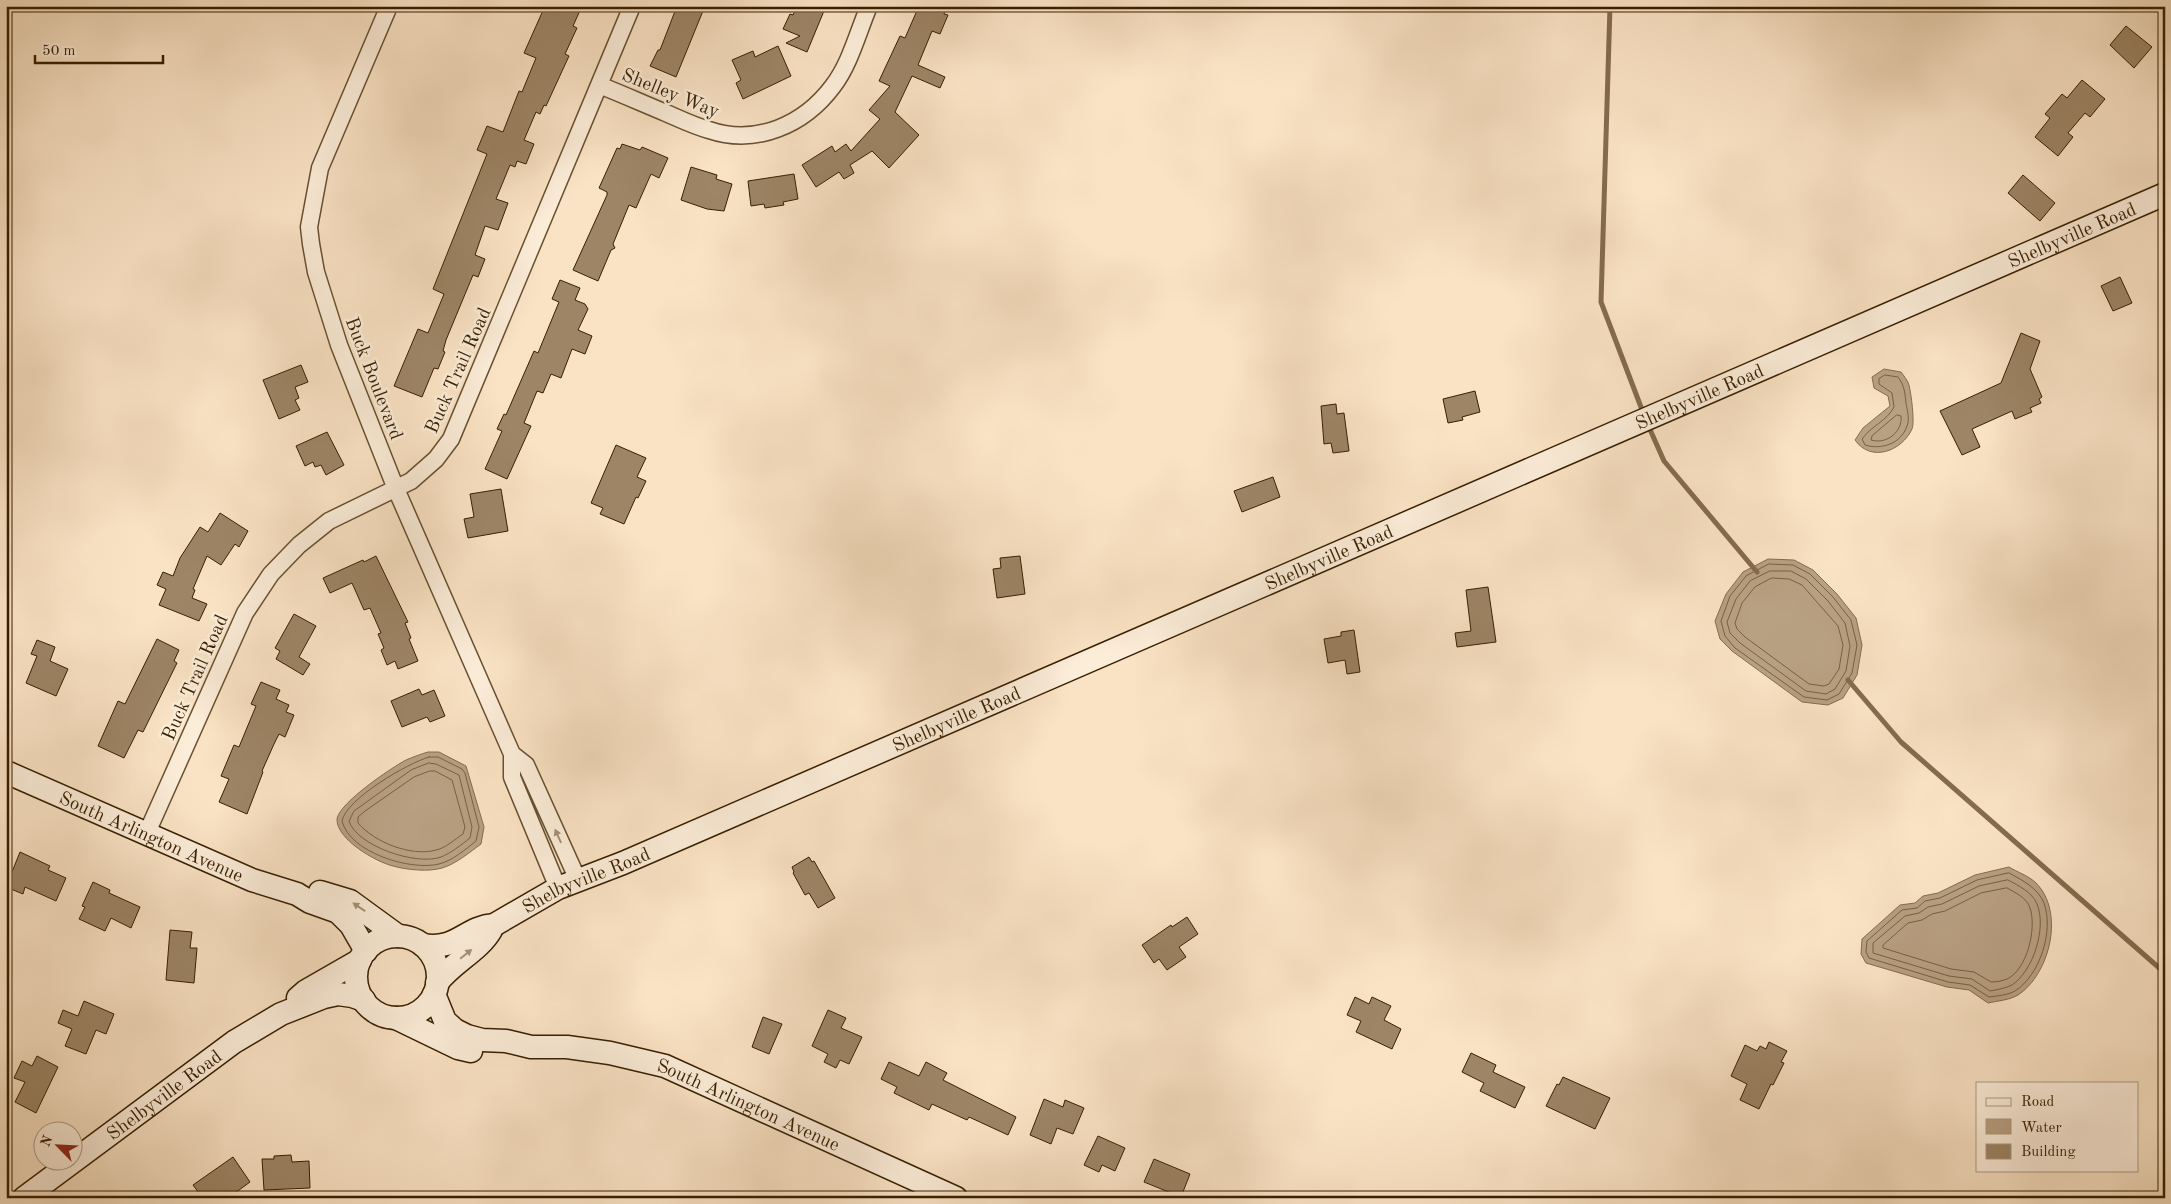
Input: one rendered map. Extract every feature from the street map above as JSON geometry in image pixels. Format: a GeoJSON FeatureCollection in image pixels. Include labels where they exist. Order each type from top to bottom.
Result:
{"type":"FeatureCollection","features":[{"type":"Feature","properties":{"kind":"main road","name":"Shelbyville Road"},"geometry":{"type":"LineString","coordinates":[[494,924],[568,884],[632,860],[2165,194]]}},
{"type":"Feature","properties":{"kind":"main road","name":"South Arlington Avenue"},"geometry":{"type":"LineString","coordinates":[[6,772],[252,880],[297,894],[310,902],[329,908],[344,917],[353,928],[363,955]]}},
{"type":"Feature","properties":{"kind":"main road","name":"South Arlington Avenue"},"geometry":{"type":"LineString","coordinates":[[297,894],[314,890],[341,897],[360,908],[398,936]]}},
{"type":"Feature","properties":{"kind":"main road"},"geometry":{"type":"LineString","coordinates":[[281,1014],[306,991],[363,955],[383,938],[398,936],[409,938],[423,945],[440,946],[453,943],[480,926],[494,924]]}},
{"type":"Feature","properties":{"kind":"main road"},"geometry":{"type":"LineString","coordinates":[[281,1014],[324,997],[338,994],[364,1000],[380,1014],[396,1018],[421,1010],[447,970],[485,939],[494,924]]}},
{"type":"Feature","properties":{"kind":"main road"},"geometry":{"type":"LineString","coordinates":[[423,945],[435,962],[436,988]]}},
{"type":"Feature","properties":{"kind":"main road"},"geometry":{"type":"LineString","coordinates":[[363,955],[356,981],[364,1000]]}},
{"type":"Feature","properties":{"kind":"main road","name":"South Arlington Avenue"},"geometry":{"type":"LineString","coordinates":[[436,988],[445,1021],[460,1033],[474,1039],[506,1041],[531,1047],[567,1047],[610,1053],[665,1066],[956,1198]]}},
{"type":"Feature","properties":{"kind":"main road","name":"Shelbyville Road"},"geometry":{"type":"LineString","coordinates":[[24,1198],[234,1042],[281,1014]]}},
{"type":"Feature","properties":{"kind":"main road","name":"South Arlington Avenue"},"geometry":{"type":"LineString","coordinates":[[396,1018],[458,1048],[470,1051],[506,1054],[531,1047]]}},
{"type":"Feature","properties":{"kind":"street","name":"Buck Boulevard"},"geometry":{"type":"LineString","coordinates":[[389,6],[320,168],[309,228],[316,272],[339,345],[396,489],[512,754],[526,765],[568,884]]}},
{"type":"Feature","properties":{"kind":"street","name":"Buck Trail Road"},"geometry":{"type":"LineString","coordinates":[[146,835],[245,613],[257,593],[288,557],[316,530],[343,513],[396,489],[424,471],[451,439],[632,6]]}},
{"type":"Feature","properties":{"kind":"street","name":"Shelley Way"},"geometry":{"type":"LineString","coordinates":[[599,85],[708,130],[734,135],[766,133],[780,129],[801,118],[827,95],[841,72],[869,6]]}},
{"type":"Feature","properties":{"kind":"water"},"geometry":{"type":"Polygon","coordinates":[[[1884,369],[1901,372],[1908,382],[1912,401],[1913,425],[1907,437],[1894,448],[1886,451],[1869,451],[1855,440],[1863,428],[1890,406],[1888,396],[1874,388],[1872,377],[1884,369]]]}},
{"type":"Feature","properties":{"kind":"water"},"geometry":{"type":"Polygon","coordinates":[[[1768,559],[1794,560],[1813,570],[1837,594],[1856,618],[1862,645],[1857,675],[1843,698],[1828,705],[1802,702],[1732,651],[1720,639],[1715,621],[1726,594],[1743,572],[1768,559]]]}},
{"type":"Feature","properties":{"kind":"water"},"geometry":{"type":"Polygon","coordinates":[[[428,752],[439,752],[466,766],[484,827],[481,844],[452,864],[442,868],[424,870],[386,864],[358,849],[338,827],[337,819],[340,812],[356,795],[389,770],[406,760],[428,752]]]}},
{"type":"Feature","properties":{"kind":"water"},"geometry":{"type":"Polygon","coordinates":[[[2009,867],[2036,883],[2045,895],[2050,910],[2050,942],[2045,958],[2038,973],[2018,995],[1988,1003],[1969,990],[1947,987],[1866,963],[1861,954],[1862,939],[1900,905],[1915,903],[1923,896],[1938,893],[1975,875],[2009,867]]]}},
{"type":"Feature","properties":{"kind":"building"},"geometry":{"type":"Polygon","coordinates":[[[545,6],[582,6],[573,26],[577,28],[565,54],[569,56],[546,106],[544,105],[540,114],[536,112],[524,140],[534,144],[526,164],[517,161],[515,167],[510,165],[496,199],[508,203],[498,230],[485,226],[475,255],[485,259],[478,277],[473,275],[446,340],[443,351],[445,352],[438,369],[434,368],[422,397],[394,386],[418,329],[428,333],[444,294],[433,289],[487,154],[477,150],[487,126],[503,132],[519,91],[522,92],[536,58],[524,53],[545,6]]]}},
{"type":"Feature","properties":{"kind":"building"},"geometry":{"type":"Polygon","coordinates":[[[677,6],[705,6],[676,77],[650,66],[658,50],[660,50],[677,6]]]}},
{"type":"Feature","properties":{"kind":"building"},"geometry":{"type":"Polygon","coordinates":[[[797,6],[826,6],[807,52],[786,43],[800,36],[783,29],[790,14],[793,15],[797,6]]]}},
{"type":"Feature","properties":{"kind":"building"},"geometry":{"type":"Polygon","coordinates":[[[919,6],[947,6],[944,14],[948,15],[940,34],[932,31],[918,65],[945,77],[940,88],[912,76],[895,112],[919,135],[889,168],[872,151],[850,165],[854,173],[844,179],[839,172],[816,187],[802,165],[832,146],[835,152],[846,144],[851,151],[880,119],[869,110],[890,86],[879,81],[900,36],[905,38],[919,6]]]}},
{"type":"Feature","properties":{"kind":"building"},"geometry":{"type":"Polygon","coordinates":[[[2126,26],[2152,47],[2134,68],[2110,45],[2126,26]]]}},
{"type":"Feature","properties":{"kind":"building"},"geometry":{"type":"Polygon","coordinates":[[[778,46],[791,76],[743,99],[736,83],[741,80],[732,60],[753,51],[755,57],[778,46]]]}},
{"type":"Feature","properties":{"kind":"building"},"geometry":{"type":"Polygon","coordinates":[[[2082,80],[2105,99],[2090,117],[2085,113],[2068,133],[2073,137],[2058,156],[2035,137],[2050,118],[2045,114],[2062,94],[2067,98],[2082,80]]]}},
{"type":"Feature","properties":{"kind":"building"},"geometry":{"type":"Polygon","coordinates":[[[622,144],[640,150],[642,147],[668,158],[659,178],[651,174],[636,208],[629,205],[613,244],[615,248],[611,250],[598,281],[573,270],[607,195],[607,192],[599,188],[617,148],[620,149],[622,144]]]}},
{"type":"Feature","properties":{"kind":"building"},"geometry":{"type":"Polygon","coordinates":[[[691,167],[717,175],[716,179],[732,184],[724,211],[707,209],[681,200],[691,167]]]}},
{"type":"Feature","properties":{"kind":"building"},"geometry":{"type":"Polygon","coordinates":[[[794,174],[798,199],[783,202],[784,205],[765,208],[764,204],[751,206],[748,181],[794,174]]]}},
{"type":"Feature","properties":{"kind":"building"},"geometry":{"type":"Polygon","coordinates":[[[2023,175],[2055,203],[2040,221],[2008,193],[2023,175]]]}},
{"type":"Feature","properties":{"kind":"building"},"geometry":{"type":"Polygon","coordinates":[[[2120,277],[2132,303],[2113,311],[2101,286],[2120,277]]]}},
{"type":"Feature","properties":{"kind":"building"},"geometry":{"type":"Polygon","coordinates":[[[560,280],[580,288],[575,300],[585,304],[588,309],[578,330],[592,336],[585,354],[572,349],[561,378],[551,374],[543,393],[537,391],[524,423],[531,426],[507,479],[485,469],[502,431],[497,429],[504,414],[506,415],[534,351],[538,353],[559,302],[552,299],[560,280]]]}},
{"type":"Feature","properties":{"kind":"building"},"geometry":{"type":"Polygon","coordinates":[[[2021,333],[2040,341],[2030,369],[2042,397],[2039,399],[2041,403],[2030,408],[2032,412],[2015,419],[2012,411],[1972,429],[1980,447],[1962,455],[1940,411],[2001,383],[2021,333]]]}},
{"type":"Feature","properties":{"kind":"building"},"geometry":{"type":"Polygon","coordinates":[[[301,365],[308,382],[295,387],[299,398],[295,400],[300,410],[279,419],[263,380],[301,365]]]}},
{"type":"Feature","properties":{"kind":"building"},"geometry":{"type":"Polygon","coordinates":[[[1475,391],[1480,412],[1462,417],[1463,420],[1448,423],[1443,399],[1475,391]]]}},
{"type":"Feature","properties":{"kind":"building"},"geometry":{"type":"Polygon","coordinates":[[[1336,404],[1337,414],[1344,413],[1349,451],[1333,453],[1331,443],[1324,444],[1321,406],[1336,404]]]}},
{"type":"Feature","properties":{"kind":"building"},"geometry":{"type":"Polygon","coordinates":[[[327,432],[344,465],[326,475],[321,465],[315,467],[313,462],[305,466],[296,446],[327,432]]]}},
{"type":"Feature","properties":{"kind":"building"},"geometry":{"type":"Polygon","coordinates":[[[616,445],[646,458],[637,477],[646,481],[638,498],[636,497],[624,524],[600,514],[603,508],[591,503],[616,445]]]}},
{"type":"Feature","properties":{"kind":"building"},"geometry":{"type":"Polygon","coordinates":[[[1273,477],[1280,497],[1242,512],[1234,491],[1273,477]]]}},
{"type":"Feature","properties":{"kind":"building"},"geometry":{"type":"Polygon","coordinates":[[[501,489],[508,531],[468,538],[464,519],[474,517],[470,494],[501,489]]]}},
{"type":"Feature","properties":{"kind":"building"},"geometry":{"type":"Polygon","coordinates":[[[220,513],[248,531],[239,547],[235,544],[221,565],[207,556],[193,589],[195,590],[192,598],[207,604],[199,621],[159,605],[166,589],[157,585],[163,572],[173,576],[180,558],[200,527],[208,532],[220,513]]]}},
{"type":"Feature","properties":{"kind":"building"},"geometry":{"type":"Polygon","coordinates":[[[376,556],[408,622],[405,623],[411,638],[409,639],[418,661],[398,669],[395,661],[387,665],[381,650],[384,648],[378,634],[381,633],[370,608],[364,610],[352,583],[330,593],[323,578],[376,556]]]}},
{"type":"Feature","properties":{"kind":"building"},"geometry":{"type":"Polygon","coordinates":[[[1020,556],[1025,594],[997,598],[993,569],[1001,568],[1000,558],[1020,556]]]}},
{"type":"Feature","properties":{"kind":"building"},"geometry":{"type":"Polygon","coordinates":[[[1488,587],[1496,642],[1457,647],[1455,633],[1471,631],[1466,590],[1488,587]]]}},
{"type":"Feature","properties":{"kind":"building"},"geometry":{"type":"Polygon","coordinates":[[[294,614],[316,626],[299,657],[310,664],[303,675],[276,659],[280,651],[275,648],[294,614]]]}},
{"type":"Feature","properties":{"kind":"building"},"geometry":{"type":"Polygon","coordinates":[[[1354,630],[1360,672],[1347,674],[1345,660],[1328,663],[1324,639],[1341,636],[1341,632],[1354,630]]]}},
{"type":"Feature","properties":{"kind":"building"},"geometry":{"type":"Polygon","coordinates":[[[157,639],[179,650],[174,661],[177,663],[143,732],[138,730],[124,758],[98,746],[118,701],[125,704],[157,639]]]}},
{"type":"Feature","properties":{"kind":"building"},"geometry":{"type":"Polygon","coordinates":[[[37,640],[55,647],[50,661],[68,669],[56,696],[26,683],[37,656],[31,654],[37,640]]]}},
{"type":"Feature","properties":{"kind":"building"},"geometry":{"type":"Polygon","coordinates":[[[261,682],[280,690],[276,699],[289,705],[286,712],[294,715],[285,737],[279,734],[274,744],[247,814],[219,802],[229,779],[221,776],[234,745],[239,747],[256,706],[251,704],[261,682]]]}},
{"type":"Feature","properties":{"kind":"building"},"geometry":{"type":"Polygon","coordinates":[[[419,689],[422,695],[434,690],[445,716],[430,722],[427,717],[402,727],[391,701],[419,689]]]}},
{"type":"Feature","properties":{"kind":"building"},"geometry":{"type":"Polygon","coordinates":[[[20,852],[50,866],[48,870],[66,878],[56,901],[25,887],[23,894],[6,887],[20,852]]]}},
{"type":"Feature","properties":{"kind":"building"},"geometry":{"type":"Polygon","coordinates":[[[809,857],[812,862],[814,861],[835,898],[818,908],[809,893],[805,895],[793,873],[792,867],[809,857]]]}},
{"type":"Feature","properties":{"kind":"building"},"geometry":{"type":"Polygon","coordinates":[[[93,882],[110,890],[109,893],[140,907],[131,928],[111,918],[105,931],[79,919],[85,907],[82,906],[93,882]]]}},
{"type":"Feature","properties":{"kind":"building"},"geometry":{"type":"Polygon","coordinates":[[[1187,917],[1198,934],[1179,947],[1186,957],[1167,970],[1159,959],[1154,963],[1142,945],[1171,925],[1172,927],[1187,917]]]}},
{"type":"Feature","properties":{"kind":"building"},"geometry":{"type":"Polygon","coordinates":[[[170,930],[192,932],[190,948],[197,948],[194,983],[166,980],[170,930]]]}},
{"type":"Feature","properties":{"kind":"building"},"geometry":{"type":"Polygon","coordinates":[[[1355,997],[1369,1004],[1372,997],[1391,1006],[1384,1020],[1401,1029],[1392,1049],[1356,1032],[1361,1021],[1347,1015],[1355,997]]]}},
{"type":"Feature","properties":{"kind":"building"},"geometry":{"type":"Polygon","coordinates":[[[84,1001],[114,1014],[106,1034],[96,1030],[86,1054],[65,1046],[72,1029],[58,1023],[63,1010],[78,1016],[84,1001]]]}},
{"type":"Feature","properties":{"kind":"building"},"geometry":{"type":"Polygon","coordinates":[[[828,1010],[846,1018],[841,1028],[862,1037],[849,1064],[840,1060],[836,1068],[824,1062],[828,1054],[812,1046],[828,1010]]]}},
{"type":"Feature","properties":{"kind":"building"},"geometry":{"type":"Polygon","coordinates":[[[763,1017],[782,1024],[769,1054],[752,1047],[763,1017]]]}},
{"type":"Feature","properties":{"kind":"building"},"geometry":{"type":"Polygon","coordinates":[[[1769,1042],[1787,1051],[1781,1062],[1784,1063],[1759,1109],[1740,1100],[1747,1084],[1731,1076],[1745,1045],[1757,1051],[1760,1046],[1766,1049],[1769,1042]]]}},
{"type":"Feature","properties":{"kind":"building"},"geometry":{"type":"Polygon","coordinates":[[[1471,1053],[1496,1065],[1493,1072],[1525,1087],[1515,1108],[1480,1091],[1484,1083],[1462,1072],[1471,1053]]]}},
{"type":"Feature","properties":{"kind":"building"},"geometry":{"type":"Polygon","coordinates":[[[37,1056],[58,1067],[36,1113],[15,1102],[25,1082],[14,1078],[22,1061],[32,1066],[37,1056]]]}},
{"type":"Feature","properties":{"kind":"building"},"geometry":{"type":"Polygon","coordinates":[[[889,1062],[919,1076],[926,1062],[947,1073],[943,1080],[1016,1117],[1008,1135],[969,1117],[967,1120],[932,1104],[929,1110],[894,1093],[897,1087],[881,1079],[889,1062]]]}},
{"type":"Feature","properties":{"kind":"building"},"geometry":{"type":"Polygon","coordinates":[[[1563,1077],[1610,1098],[1595,1129],[1546,1106],[1557,1084],[1559,1085],[1563,1077]]]}},
{"type":"Feature","properties":{"kind":"building"},"geometry":{"type":"Polygon","coordinates":[[[1044,1099],[1063,1107],[1065,1100],[1084,1108],[1073,1134],[1057,1128],[1051,1144],[1030,1135],[1044,1099]]]}},
{"type":"Feature","properties":{"kind":"building"},"geometry":{"type":"Polygon","coordinates":[[[1098,1136],[1125,1148],[1115,1171],[1102,1165],[1099,1172],[1084,1165],[1098,1136]]]}},
{"type":"Feature","properties":{"kind":"building"},"geometry":{"type":"Polygon","coordinates":[[[291,1155],[292,1162],[309,1161],[310,1188],[264,1190],[262,1159],[274,1159],[274,1156],[291,1155]]]}},
{"type":"Feature","properties":{"kind":"building"},"geometry":{"type":"Polygon","coordinates":[[[233,1157],[250,1182],[228,1198],[198,1198],[199,1193],[193,1185],[233,1157]]]}},
{"type":"Feature","properties":{"kind":"building"},"geometry":{"type":"Polygon","coordinates":[[[1154,1159],[1190,1174],[1181,1197],[1144,1182],[1154,1159]]]}},
{"type":"Feature","properties":{"kind":"waterway"},"geometry":{"type":"LineString","coordinates":[[1610,6],[1601,302],[1644,415]]}},
{"type":"Feature","properties":{"kind":"waterway"},"geometry":{"type":"LineString","coordinates":[[1648,425],[1664,461],[1757,572]]}},
{"type":"Feature","properties":{"kind":"waterway"},"geometry":{"type":"LineString","coordinates":[[1848,680],[1901,742],[2165,973]]}}]}
